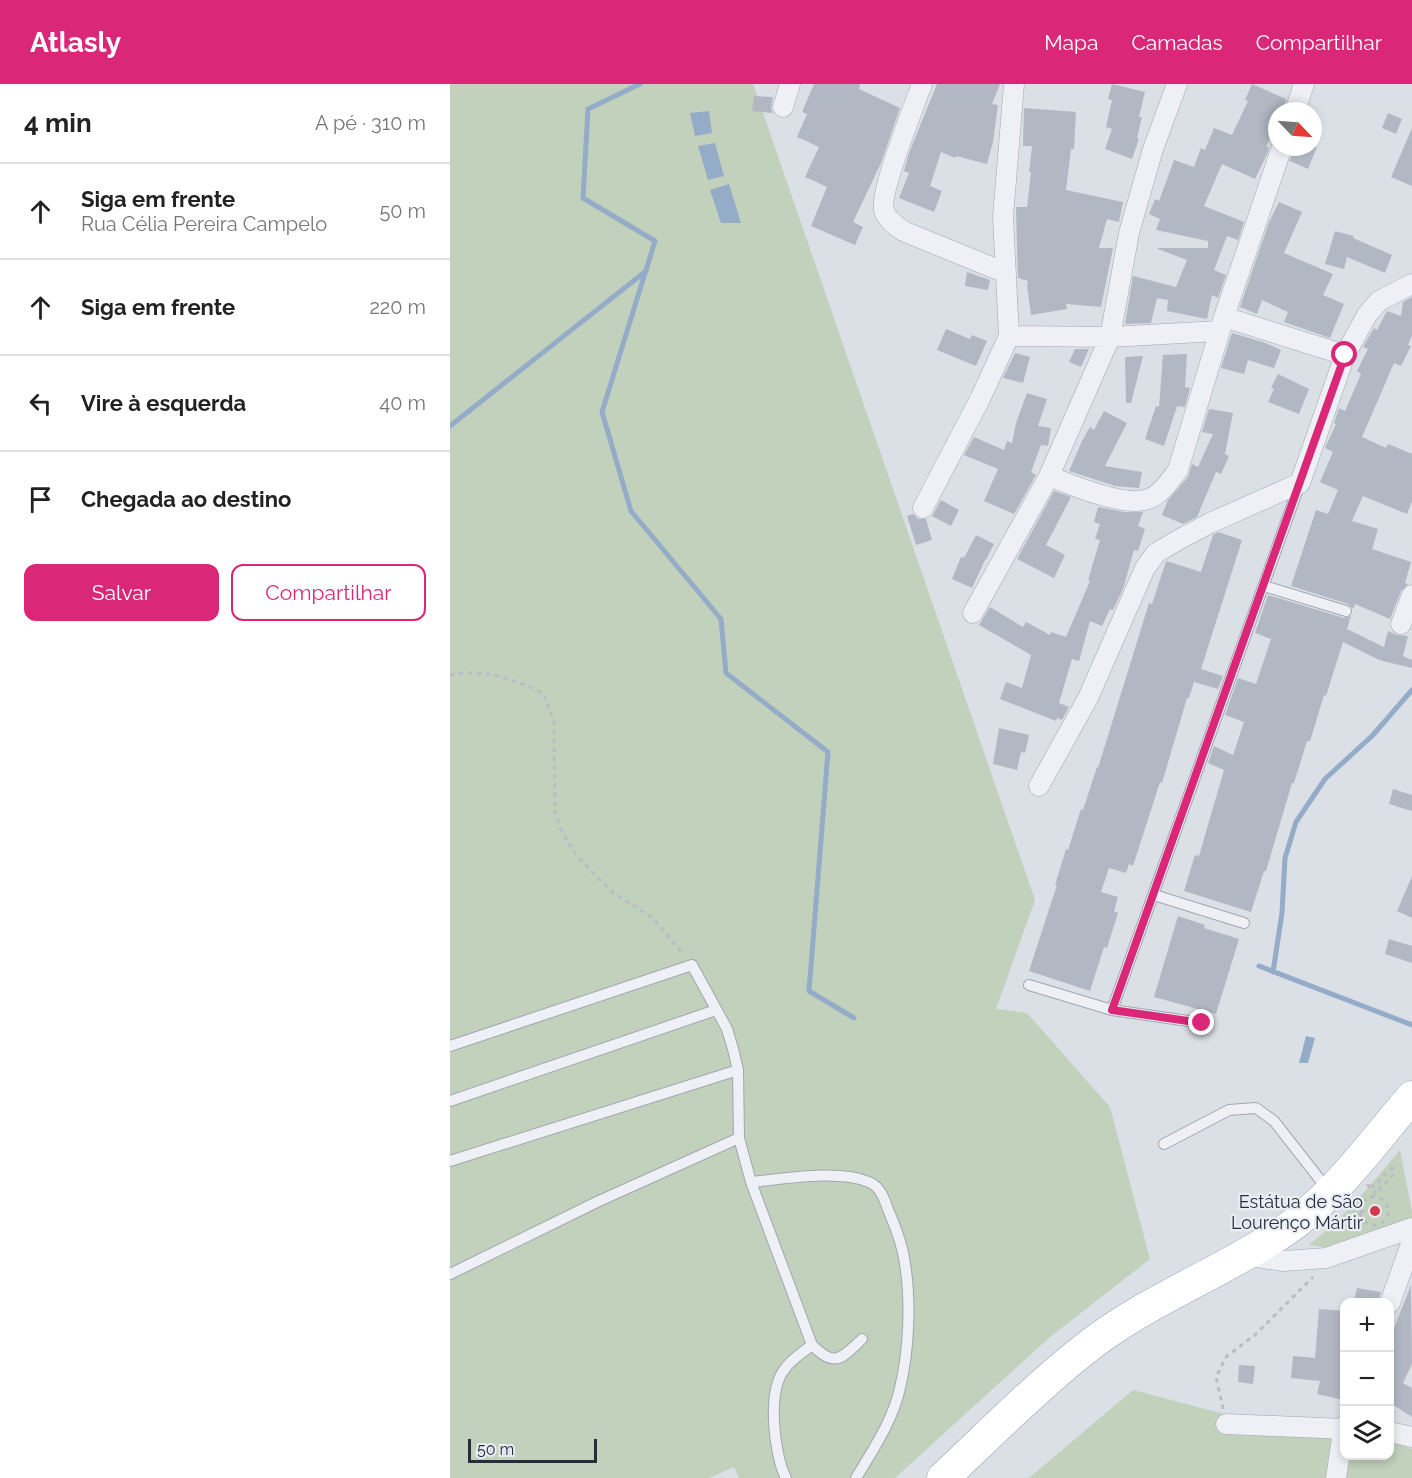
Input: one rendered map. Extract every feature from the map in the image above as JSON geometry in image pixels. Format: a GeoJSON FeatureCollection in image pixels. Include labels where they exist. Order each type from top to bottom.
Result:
{"type":"FeatureCollection","features":[{"type":"Feature","properties":{"kind":"main road"},"geometry":{"type":"LineString","coordinates":[[943,1478],[1081,1352],[1137,1314],[1284,1231],[1330,1192],[1412,1097]]}},
{"type":"Feature","properties":{"kind":"street"},"geometry":{"type":"LineString","coordinates":[[783,107],[790,84]]}},
{"type":"Feature","properties":{"kind":"street"},"geometry":{"type":"LineString","coordinates":[[922,84],[885,189],[884,211],[891,222],[903,231],[1006,273]]}},
{"type":"Feature","properties":{"kind":"street"},"geometry":{"type":"LineString","coordinates":[[923,508],[980,399],[1009,336],[1003,217],[1014,84]]}},
{"type":"Feature","properties":{"kind":"street"},"geometry":{"type":"LineString","coordinates":[[973,613],[1049,476],[1110,337],[1130,233],[1153,149],[1177,84]]}},
{"type":"Feature","properties":{"kind":"street"},"geometry":{"type":"LineString","coordinates":[[1298,102],[1304,84]]}},
{"type":"Feature","properties":{"kind":"street"},"geometry":{"type":"LineString","coordinates":[[1049,476],[1125,501],[1148,499],[1164,487],[1178,470],[1222,324],[1279,156]]}},
{"type":"Feature","properties":{"kind":"street"},"geometry":{"type":"LineString","coordinates":[[1039,786],[1088,698],[1145,568],[1156,553],[1210,523],[1300,483],[1345,355],[1367,315],[1378,301],[1412,284]]}},
{"type":"Feature","properties":{"kind":"street"},"geometry":{"type":"LineString","coordinates":[[1009,336],[1110,337],[1222,324],[1345,355]]}},
{"type":"Feature","properties":{"kind":"street"},"geometry":{"type":"LineString","coordinates":[[1401,624],[1412,595]]}},
{"type":"Feature","properties":{"kind":"street"},"geometry":{"type":"LineString","coordinates":[[1242,1256],[1284,1261],[1326,1258],[1412,1228]]}},
{"type":"Feature","properties":{"kind":"street"},"geometry":{"type":"LineString","coordinates":[[1391,1298],[1412,1241]]}},
{"type":"Feature","properties":{"kind":"street"},"geometry":{"type":"LineString","coordinates":[[1226,1424],[1340,1428]]}},
{"type":"Feature","properties":{"kind":"street"},"geometry":{"type":"LineString","coordinates":[[1394,1433],[1412,1437]]}},
{"type":"Feature","properties":{"kind":"street"},"geometry":{"type":"LineString","coordinates":[[1336,1478],[1340,1453]]}},
{"type":"Feature","properties":{"kind":"lane"},"geometry":{"type":"LineString","coordinates":[[1112,1010],[1300,483]]}},
{"type":"Feature","properties":{"kind":"lane"},"geometry":{"type":"LineString","coordinates":[[1264,586],[1346,611]]}},
{"type":"Feature","properties":{"kind":"lane"},"geometry":{"type":"LineString","coordinates":[[1154,895],[1244,922]]}},
{"type":"Feature","properties":{"kind":"lane"},"geometry":{"type":"LineString","coordinates":[[450,1046],[692,965],[727,1029],[738,1070],[739,1138],[751,1182],[812,1346],[823,1356],[832,1359],[840,1358],[861,1340]]}},
{"type":"Feature","properties":{"kind":"lane"},"geometry":{"type":"LineString","coordinates":[[1029,985],[1112,1010],[1202,1023]]}},
{"type":"Feature","properties":{"kind":"lane"},"geometry":{"type":"LineString","coordinates":[[450,1101],[716,1010]]}},
{"type":"Feature","properties":{"kind":"lane"},"geometry":{"type":"LineString","coordinates":[[450,1161],[738,1070]]}},
{"type":"Feature","properties":{"kind":"lane"},"geometry":{"type":"LineString","coordinates":[[1164,1144],[1229,1110],[1256,1108],[1274,1121],[1330,1192]]}},
{"type":"Feature","properties":{"kind":"lane"},"geometry":{"type":"LineString","coordinates":[[450,1274],[599,1201],[739,1138]]}},
{"type":"Feature","properties":{"kind":"lane"},"geometry":{"type":"LineString","coordinates":[[751,1182],[815,1176],[854,1178],[871,1182],[881,1193],[894,1223],[905,1263],[906,1352],[900,1389],[890,1417],[856,1478]]}},
{"type":"Feature","properties":{"kind":"lane"},"geometry":{"type":"LineString","coordinates":[[786,1478],[776,1436],[773,1408],[775,1387],[782,1371],[793,1359],[812,1346]]}},
{"type":"Feature","properties":{"kind":"path"},"geometry":{"type":"LineString","coordinates":[[450,675],[467,671],[511,678],[543,693],[554,721],[555,812],[561,830],[574,852],[592,872],[614,892],[653,918],[692,965]]}},
{"type":"Feature","properties":{"kind":"path"},"geometry":{"type":"LineString","coordinates":[[1372,1197],[1385,1202],[1388,1211],[1386,1220],[1378,1225],[1369,1224],[1362,1219],[1360,1212],[1364,1201],[1372,1197],[1376,1193],[1393,1175],[1393,1169],[1391,1168],[1374,1187],[1369,1184],[1376,1193]]}},
{"type":"Feature","properties":{"kind":"path"},"geometry":{"type":"LineString","coordinates":[[1360,1212],[1371,1210]]}},
{"type":"Feature","properties":{"kind":"path"},"geometry":{"type":"LineString","coordinates":[[1226,1424],[1216,1377],[1226,1357],[1256,1334],[1317,1274],[1326,1258]]}},
{"type":"Feature","properties":{"kind":"green space"},"geometry":{"type":"Polygon","coordinates":[[[450,84],[753,84],[1035,900],[996,1009],[1027,1013],[1110,1107],[1150,1259],[1050,1337],[895,1478],[739,1478],[734,1467],[709,1478],[450,1478],[450,84]]]}},
{"type":"Feature","properties":{"kind":"green space"},"geometry":{"type":"Polygon","coordinates":[[[1400,1150],[1412,1212],[1412,1226],[1329,1248],[1309,1245],[1346,1212],[1400,1150]]]}},
{"type":"Feature","properties":{"kind":"green space"},"geometry":{"type":"Polygon","coordinates":[[[1133,1390],[1247,1420],[1328,1436],[1332,1440],[1330,1478],[1029,1478],[1133,1390]]]}},
{"type":"Feature","properties":{"kind":"green space"},"geometry":{"type":"Polygon","coordinates":[[[1394,1442],[1412,1449],[1412,1478],[1340,1478],[1343,1460],[1394,1460],[1394,1442]]]}},
{"type":"Feature","properties":{"kind":"water"},"geometry":{"type":"Polygon","coordinates":[[[709,111],[712,133],[695,136],[690,113],[709,111]]]}},
{"type":"Feature","properties":{"kind":"water"},"geometry":{"type":"Polygon","coordinates":[[[715,143],[724,176],[708,180],[698,146],[715,143]]]}},
{"type":"Feature","properties":{"kind":"water"},"geometry":{"type":"Polygon","coordinates":[[[729,184],[741,223],[721,223],[710,190],[729,184]]]}},
{"type":"Feature","properties":{"kind":"water"},"geometry":{"type":"Polygon","coordinates":[[[1306,1036],[1315,1038],[1308,1063],[1299,1063],[1306,1036]]]}},
{"type":"Feature","properties":{"kind":"building"},"geometry":{"type":"Polygon","coordinates":[[[814,84],[860,84],[859,89],[900,108],[881,163],[853,222],[863,227],[855,245],[811,226],[827,187],[805,177],[819,147],[797,137],[807,114],[802,112],[814,84]]]}},
{"type":"Feature","properties":{"kind":"building"},"geometry":{"type":"Polygon","coordinates":[[[937,84],[1000,84],[992,104],[998,105],[993,142],[987,164],[956,156],[955,158],[941,152],[930,186],[942,191],[934,212],[899,198],[909,173],[904,171],[909,153],[937,84]]]}},
{"type":"Feature","properties":{"kind":"building"},"geometry":{"type":"Polygon","coordinates":[[[1112,84],[1145,92],[1139,117],[1142,117],[1137,138],[1139,139],[1132,159],[1105,149],[1112,129],[1106,127],[1112,100],[1108,99],[1112,84]]]}},
{"type":"Feature","properties":{"kind":"building"},"geometry":{"type":"Polygon","coordinates":[[[1252,84],[1286,99],[1285,102],[1268,102],[1268,143],[1266,147],[1268,147],[1268,152],[1255,179],[1222,164],[1204,206],[1244,222],[1238,240],[1227,236],[1214,270],[1226,275],[1218,298],[1212,295],[1207,319],[1167,311],[1168,300],[1157,298],[1151,323],[1125,324],[1133,276],[1176,287],[1187,260],[1158,248],[1208,248],[1208,241],[1156,230],[1160,219],[1149,214],[1155,199],[1159,201],[1174,160],[1194,167],[1201,148],[1205,150],[1214,128],[1232,135],[1248,101],[1245,100],[1252,84]]]}},
{"type":"Feature","properties":{"kind":"building"},"geometry":{"type":"Polygon","coordinates":[[[754,96],[773,97],[771,109],[773,113],[752,111],[754,96]]]}},
{"type":"Feature","properties":{"kind":"building"},"geometry":{"type":"Polygon","coordinates":[[[1024,108],[1076,112],[1074,149],[1071,149],[1066,190],[1123,202],[1119,222],[1107,219],[1099,248],[1113,248],[1101,307],[1066,304],[1067,309],[1031,315],[1028,281],[1018,278],[1016,207],[1027,207],[1032,146],[1023,146],[1024,108]]]}},
{"type":"Feature","properties":{"kind":"building"},"geometry":{"type":"Polygon","coordinates":[[[1388,113],[1402,119],[1396,134],[1382,128],[1388,113]]]}},
{"type":"Feature","properties":{"kind":"building"},"geometry":{"type":"Polygon","coordinates":[[[1412,128],[1412,186],[1391,177],[1412,128]]]}},
{"type":"Feature","properties":{"kind":"building"},"geometry":{"type":"Polygon","coordinates":[[[1291,156],[1313,156],[1308,169],[1290,161],[1291,156]]]}},
{"type":"Feature","properties":{"kind":"building"},"geometry":{"type":"Polygon","coordinates":[[[1279,202],[1302,212],[1284,253],[1333,274],[1323,295],[1344,304],[1330,338],[1284,322],[1288,312],[1262,300],[1257,314],[1240,307],[1269,222],[1279,202]]]}},
{"type":"Feature","properties":{"kind":"building"},"geometry":{"type":"Polygon","coordinates":[[[1335,231],[1354,236],[1353,238],[1392,255],[1385,273],[1347,257],[1344,269],[1325,264],[1335,231]]]}},
{"type":"Feature","properties":{"kind":"building"},"geometry":{"type":"Polygon","coordinates":[[[967,272],[990,280],[988,290],[965,286],[967,272]]]}},
{"type":"Feature","properties":{"kind":"building"},"geometry":{"type":"Polygon","coordinates":[[[1412,297],[1412,335],[1408,345],[1411,346],[1401,366],[1394,363],[1362,437],[1386,448],[1388,444],[1412,454],[1412,501],[1407,514],[1363,496],[1352,521],[1378,529],[1372,549],[1411,562],[1405,583],[1408,584],[1401,591],[1390,619],[1355,604],[1353,609],[1348,604],[1291,586],[1316,510],[1328,514],[1338,490],[1320,482],[1333,452],[1325,448],[1336,424],[1334,423],[1339,408],[1345,411],[1361,374],[1357,371],[1368,349],[1363,347],[1374,328],[1377,330],[1387,311],[1401,316],[1403,302],[1412,297]]]}},
{"type":"Feature","properties":{"kind":"building"},"geometry":{"type":"Polygon","coordinates":[[[946,329],[970,339],[972,335],[987,341],[976,366],[937,350],[946,329]]]}},
{"type":"Feature","properties":{"kind":"building"},"geometry":{"type":"Polygon","coordinates":[[[1232,333],[1281,350],[1274,368],[1248,360],[1244,374],[1221,368],[1232,333]]]}},
{"type":"Feature","properties":{"kind":"building"},"geometry":{"type":"Polygon","coordinates":[[[1075,349],[1089,349],[1081,367],[1069,362],[1075,349]]]}},
{"type":"Feature","properties":{"kind":"building"},"geometry":{"type":"Polygon","coordinates":[[[1015,353],[1030,357],[1023,383],[1003,378],[1015,353]]]}},
{"type":"Feature","properties":{"kind":"building"},"geometry":{"type":"Polygon","coordinates":[[[1187,354],[1185,387],[1190,388],[1185,407],[1177,406],[1164,446],[1145,439],[1156,406],[1159,407],[1163,355],[1187,354]]]}},
{"type":"Feature","properties":{"kind":"building"},"geometry":{"type":"Polygon","coordinates":[[[1143,356],[1131,403],[1126,403],[1125,357],[1143,356]]]}},
{"type":"Feature","properties":{"kind":"building"},"geometry":{"type":"Polygon","coordinates":[[[1278,374],[1309,389],[1299,414],[1268,402],[1274,389],[1271,388],[1278,374]]]}},
{"type":"Feature","properties":{"kind":"building"},"geometry":{"type":"Polygon","coordinates":[[[1027,393],[1047,399],[1038,426],[1051,428],[1048,446],[1041,445],[1031,472],[1036,475],[1014,514],[984,501],[998,469],[964,455],[974,437],[1004,450],[1007,441],[1012,443],[1016,423],[1027,393]]]}},
{"type":"Feature","properties":{"kind":"building"},"geometry":{"type":"Polygon","coordinates":[[[1209,409],[1233,413],[1225,454],[1229,456],[1221,474],[1216,472],[1197,517],[1183,524],[1162,515],[1168,500],[1188,477],[1192,464],[1198,467],[1213,434],[1202,432],[1209,409]]]}},
{"type":"Feature","properties":{"kind":"building"},"geometry":{"type":"Polygon","coordinates":[[[1104,411],[1127,423],[1105,466],[1142,472],[1139,488],[1115,486],[1069,471],[1090,427],[1094,430],[1104,411]]]}},
{"type":"Feature","properties":{"kind":"building"},"geometry":{"type":"Polygon","coordinates":[[[1054,491],[1071,497],[1046,545],[1065,555],[1054,578],[1017,559],[1054,491]]]}},
{"type":"Feature","properties":{"kind":"building"},"geometry":{"type":"Polygon","coordinates":[[[941,500],[959,510],[951,526],[932,516],[941,500]]]}},
{"type":"Feature","properties":{"kind":"building"},"geometry":{"type":"Polygon","coordinates":[[[1098,507],[1124,512],[1143,512],[1138,526],[1145,529],[1138,551],[1134,550],[1123,589],[1113,610],[1110,609],[1102,626],[1090,621],[1079,661],[1072,659],[1059,703],[1069,707],[1062,720],[1057,718],[1056,721],[1000,699],[1006,682],[1022,688],[1031,655],[979,625],[990,607],[1023,627],[1026,622],[1050,635],[1051,632],[1066,637],[1090,581],[1088,580],[1100,540],[1095,539],[1100,524],[1094,522],[1098,507]]]}},
{"type":"Feature","properties":{"kind":"building"},"geometry":{"type":"Polygon","coordinates":[[[913,514],[918,519],[926,519],[932,540],[916,545],[907,516],[913,514]]]}},
{"type":"Feature","properties":{"kind":"building"},"geometry":{"type":"Polygon","coordinates":[[[1218,532],[1242,540],[1201,669],[1223,676],[1218,689],[1194,682],[1133,866],[1129,864],[1126,873],[1109,868],[1101,892],[1118,897],[1114,911],[1118,913],[1090,991],[1029,971],[1057,885],[1055,885],[1066,849],[1068,850],[1081,809],[1083,810],[1098,768],[1149,603],[1152,604],[1166,561],[1201,572],[1213,535],[1218,532]]]}},
{"type":"Feature","properties":{"kind":"building"},"geometry":{"type":"Polygon","coordinates":[[[976,535],[994,544],[972,588],[952,579],[961,557],[964,558],[976,535]]]}},
{"type":"Feature","properties":{"kind":"building"},"geometry":{"type":"Polygon","coordinates":[[[1268,595],[1344,618],[1351,616],[1347,629],[1384,647],[1388,631],[1408,636],[1403,656],[1412,660],[1412,668],[1379,660],[1343,642],[1310,741],[1307,741],[1294,783],[1292,783],[1266,871],[1264,871],[1251,912],[1184,891],[1195,855],[1199,856],[1224,770],[1208,763],[1214,746],[1233,755],[1244,722],[1225,715],[1238,678],[1256,684],[1271,639],[1255,633],[1268,595]]]}},
{"type":"Feature","properties":{"kind":"building"},"geometry":{"type":"Polygon","coordinates":[[[999,728],[1029,735],[1025,753],[1021,752],[1017,770],[993,764],[999,728]]]}},
{"type":"Feature","properties":{"kind":"building"},"geometry":{"type":"Polygon","coordinates":[[[1393,789],[1412,795],[1412,811],[1389,804],[1393,789]]]}},
{"type":"Feature","properties":{"kind":"building"},"geometry":{"type":"Polygon","coordinates":[[[1412,876],[1412,918],[1397,911],[1412,876]]]}},
{"type":"Feature","properties":{"kind":"building"},"geometry":{"type":"Polygon","coordinates":[[[1178,916],[1205,925],[1204,928],[1239,939],[1216,1014],[1154,997],[1178,916]]]}},
{"type":"Feature","properties":{"kind":"building"},"geometry":{"type":"Polygon","coordinates":[[[1389,939],[1412,946],[1412,963],[1385,954],[1389,939]]]}},
{"type":"Feature","properties":{"kind":"building"},"geometry":{"type":"Polygon","coordinates":[[[1411,1285],[1412,1364],[1403,1383],[1412,1388],[1412,1417],[1394,1405],[1394,1328],[1411,1285]]]}},
{"type":"Feature","properties":{"kind":"building"},"geometry":{"type":"Polygon","coordinates":[[[1357,1288],[1381,1292],[1379,1298],[1355,1298],[1357,1288]]]}},
{"type":"Feature","properties":{"kind":"building"},"geometry":{"type":"Polygon","coordinates":[[[1319,1309],[1340,1311],[1340,1399],[1317,1394],[1320,1381],[1291,1378],[1293,1356],[1315,1358],[1319,1309]]]}},
{"type":"Feature","properties":{"kind":"building"},"geometry":{"type":"Polygon","coordinates":[[[1239,1365],[1255,1366],[1253,1384],[1238,1382],[1239,1365]]]}},
{"type":"Feature","properties":{"kind":"waterway"},"geometry":{"type":"LineString","coordinates":[[640,84],[588,109],[583,198],[655,241],[602,412],[631,511],[721,619],[726,673],[828,752],[809,991],[854,1018]]}},
{"type":"Feature","properties":{"kind":"waterway"},"geometry":{"type":"LineString","coordinates":[[450,426],[646,271]]}},
{"type":"Feature","properties":{"kind":"waterway"},"geometry":{"type":"LineString","coordinates":[[1273,972],[1282,913],[1285,858],[1296,822],[1325,779],[1373,735],[1412,690]]}},
{"type":"Feature","properties":{"kind":"waterway"},"geometry":{"type":"LineString","coordinates":[[1259,966],[1412,1025]]}},
{"type":"Feature","properties":{"kind":"place","name":"Estátua de São Lourenço Mártir"},"geometry":{"type":"Point","coordinates":[1375,1211]}},
{"type":"Feature","properties":{"kind":"route"},"geometry":{"type":"LineString","coordinates":[[1202,1023],[1112,1010],[1345,355]]}}]}
